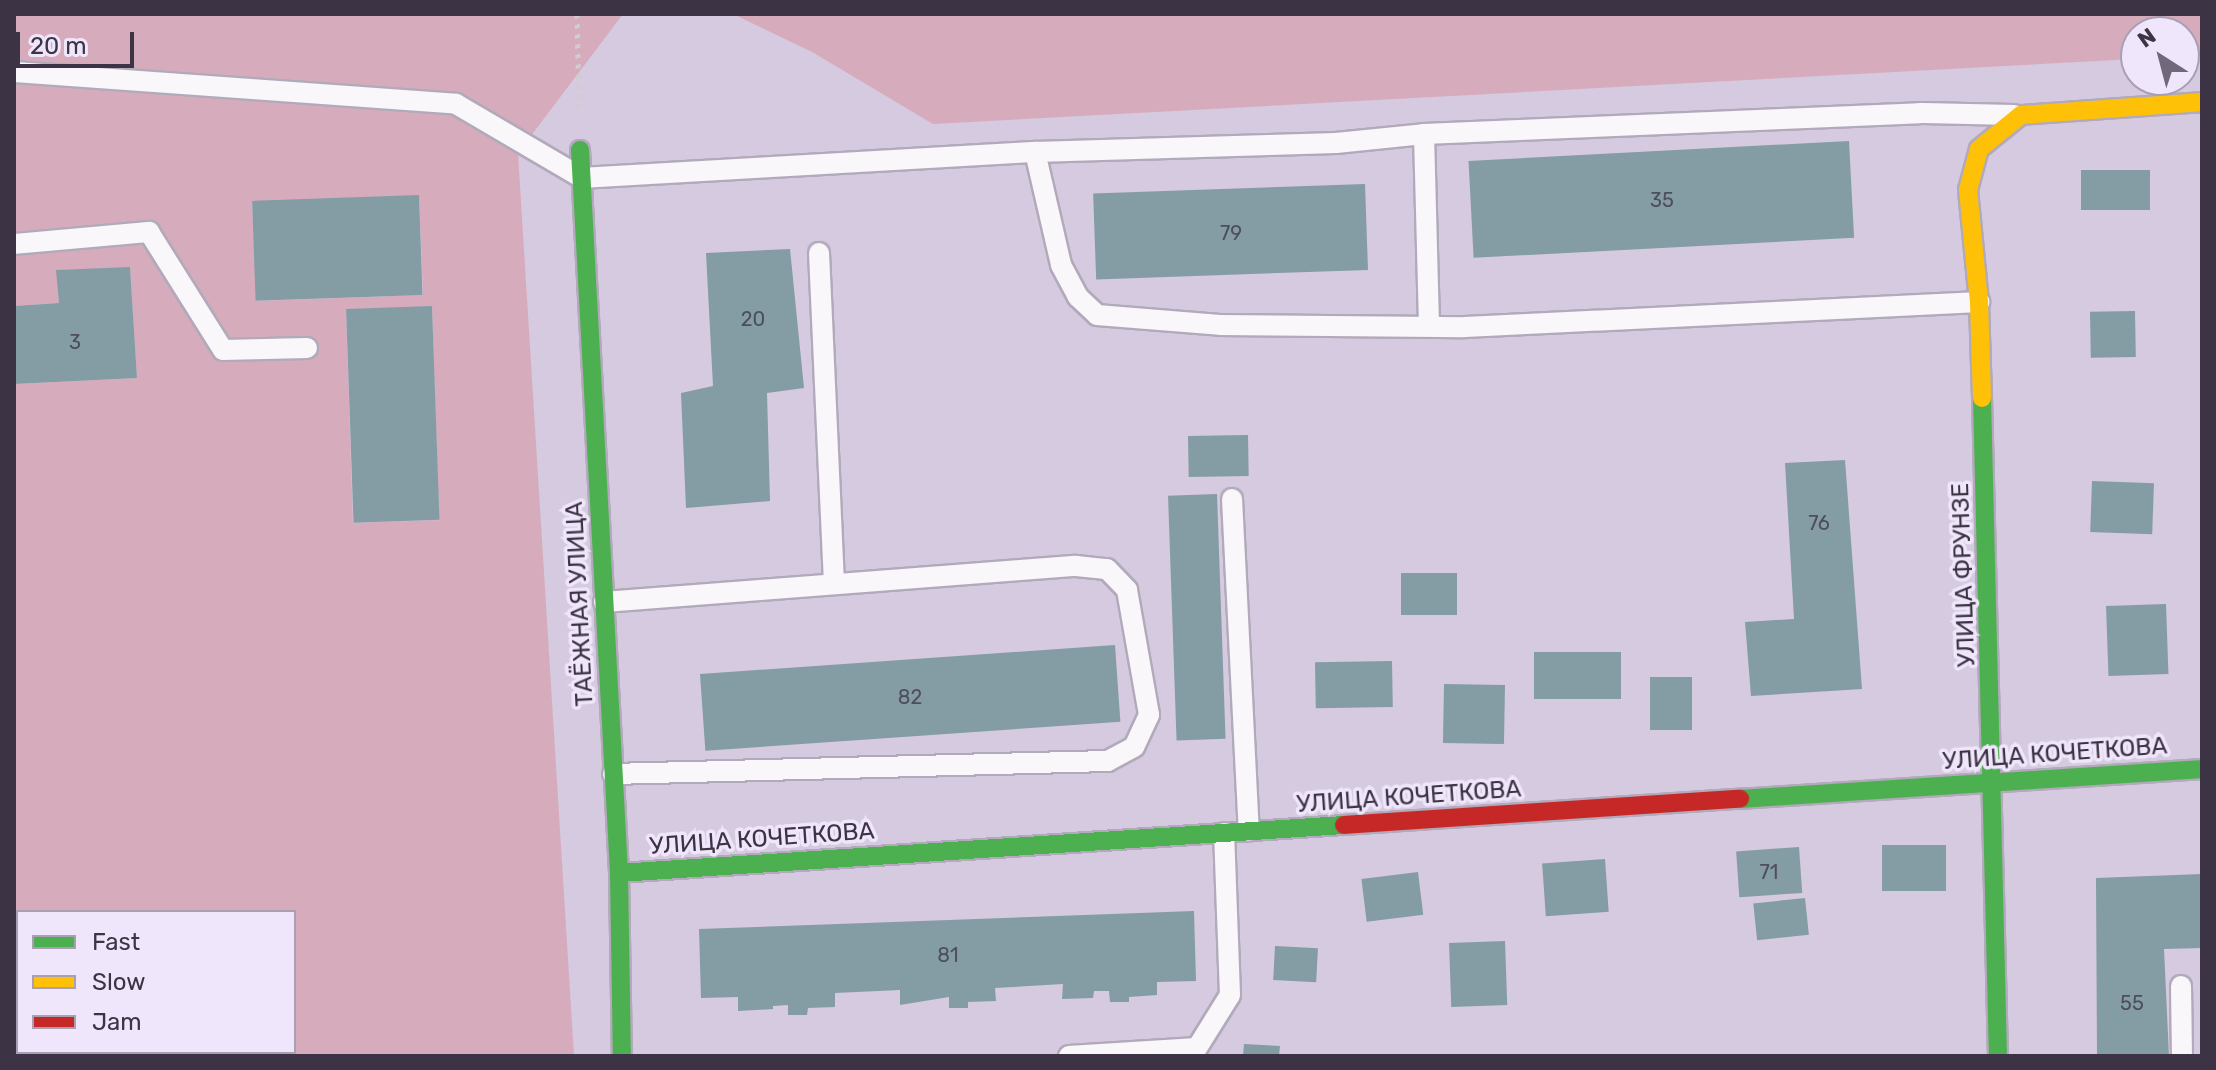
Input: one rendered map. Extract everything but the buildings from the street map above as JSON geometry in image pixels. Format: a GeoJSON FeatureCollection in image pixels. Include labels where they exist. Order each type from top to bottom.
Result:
{"type":"FeatureCollection","features":[{"type":"Feature","properties":{"kind":"street"},"geometry":{"type":"LineString","coordinates":[[2021,115],[2202,102]]}},
{"type":"Feature","properties":{"kind":"street","name":"УЛИЦА ФРУНЗЕ"},"geometry":{"type":"LineString","coordinates":[[1998,1056],[1994,782],[1979,302],[1968,190],[1979,149],[2021,115]]}},
{"type":"Feature","properties":{"kind":"street","name":"ТАЁЖНАЯ УЛИЦА"},"geometry":{"type":"LineString","coordinates":[[580,150],[619,873],[622,1056]]}},
{"type":"Feature","properties":{"kind":"street","name":"УЛИЦА КОЧЕТКОВА"},"geometry":{"type":"LineString","coordinates":[[619,873],[2202,769]]}},
{"type":"Feature","properties":{"kind":"lane"},"geometry":{"type":"LineString","coordinates":[[14,72],[456,104],[582,178],[1035,152],[1336,143],[1424,134],[1920,113],[2021,115]]}},
{"type":"Feature","properties":{"kind":"lane"},"geometry":{"type":"LineString","coordinates":[[1424,134],[1429,325]]}},
{"type":"Feature","properties":{"kind":"lane"},"geometry":{"type":"LineString","coordinates":[[1035,152],[1061,265],[1078,297],[1097,315],[1220,325],[1465,327],[1979,302]]}},
{"type":"Feature","properties":{"kind":"lane"},"geometry":{"type":"LineString","coordinates":[[14,244],[149,232],[223,350],[307,348]]}},
{"type":"Feature","properties":{"kind":"lane"},"geometry":{"type":"LineString","coordinates":[[819,253],[834,584]]}},
{"type":"Feature","properties":{"kind":"lane"},"geometry":{"type":"LineString","coordinates":[[1232,499],[1249,831]]}},
{"type":"Feature","properties":{"kind":"lane"},"geometry":{"type":"LineString","coordinates":[[604,602],[1076,566],[1107,569],[1127,590],[1149,715],[1134,747],[1108,761],[613,774]]}},
{"type":"Feature","properties":{"kind":"lane"},"geometry":{"type":"LineString","coordinates":[[1069,1056],[1197,1048],[1230,995],[1224,833]]}},
{"type":"Feature","properties":{"kind":"lane"},"geometry":{"type":"LineString","coordinates":[[2181,986],[2182,1056]]}},
{"type":"Feature","properties":{"kind":"path"},"geometry":{"type":"LineString","coordinates":[[577,14],[580,150]]}},
{"type":"Feature","properties":{"kind":"shaded area"},"geometry":{"type":"Polygon","coordinates":[[[14,14],[623,14],[518,153],[574,1056],[232,1056],[230,1054],[296,1054],[296,910],[16,910],[14,993],[14,384],[137,378],[130,268],[57,270],[59,303],[14,306],[14,14]],[[419,196],[252,202],[257,301],[423,295],[419,196]],[[432,307],[346,310],[353,523],[439,520],[432,307]]]}},
{"type":"Feature","properties":{"kind":"shaded area"},"geometry":{"type":"Polygon","coordinates":[[[733,14],[2202,14],[2202,56],[2200,16],[2120,16],[2120,60],[933,124],[812,52],[733,14]]]}},
{"type":"Feature","properties":{"kind":"traffic: fast"},"geometry":{"type":"LineString","coordinates":[[580,150],[619,873],[622,1056]]}},
{"type":"Feature","properties":{"kind":"traffic: fast"},"geometry":{"type":"LineString","coordinates":[[1982,398],[1998,1056]]}},
{"type":"Feature","properties":{"kind":"traffic: fast"},"geometry":{"type":"LineString","coordinates":[[1740,799],[2202,769]]}},
{"type":"Feature","properties":{"kind":"traffic: fast"},"geometry":{"type":"LineString","coordinates":[[619,873],[1344,825]]}},
{"type":"Feature","properties":{"kind":"traffic: slow"},"geometry":{"type":"LineString","coordinates":[[1982,398],[1979,302],[1968,190],[1979,149],[2021,115],[2202,102]]}},
{"type":"Feature","properties":{"kind":"traffic: jam"},"geometry":{"type":"LineString","coordinates":[[1344,825],[1740,799]]}}]}
